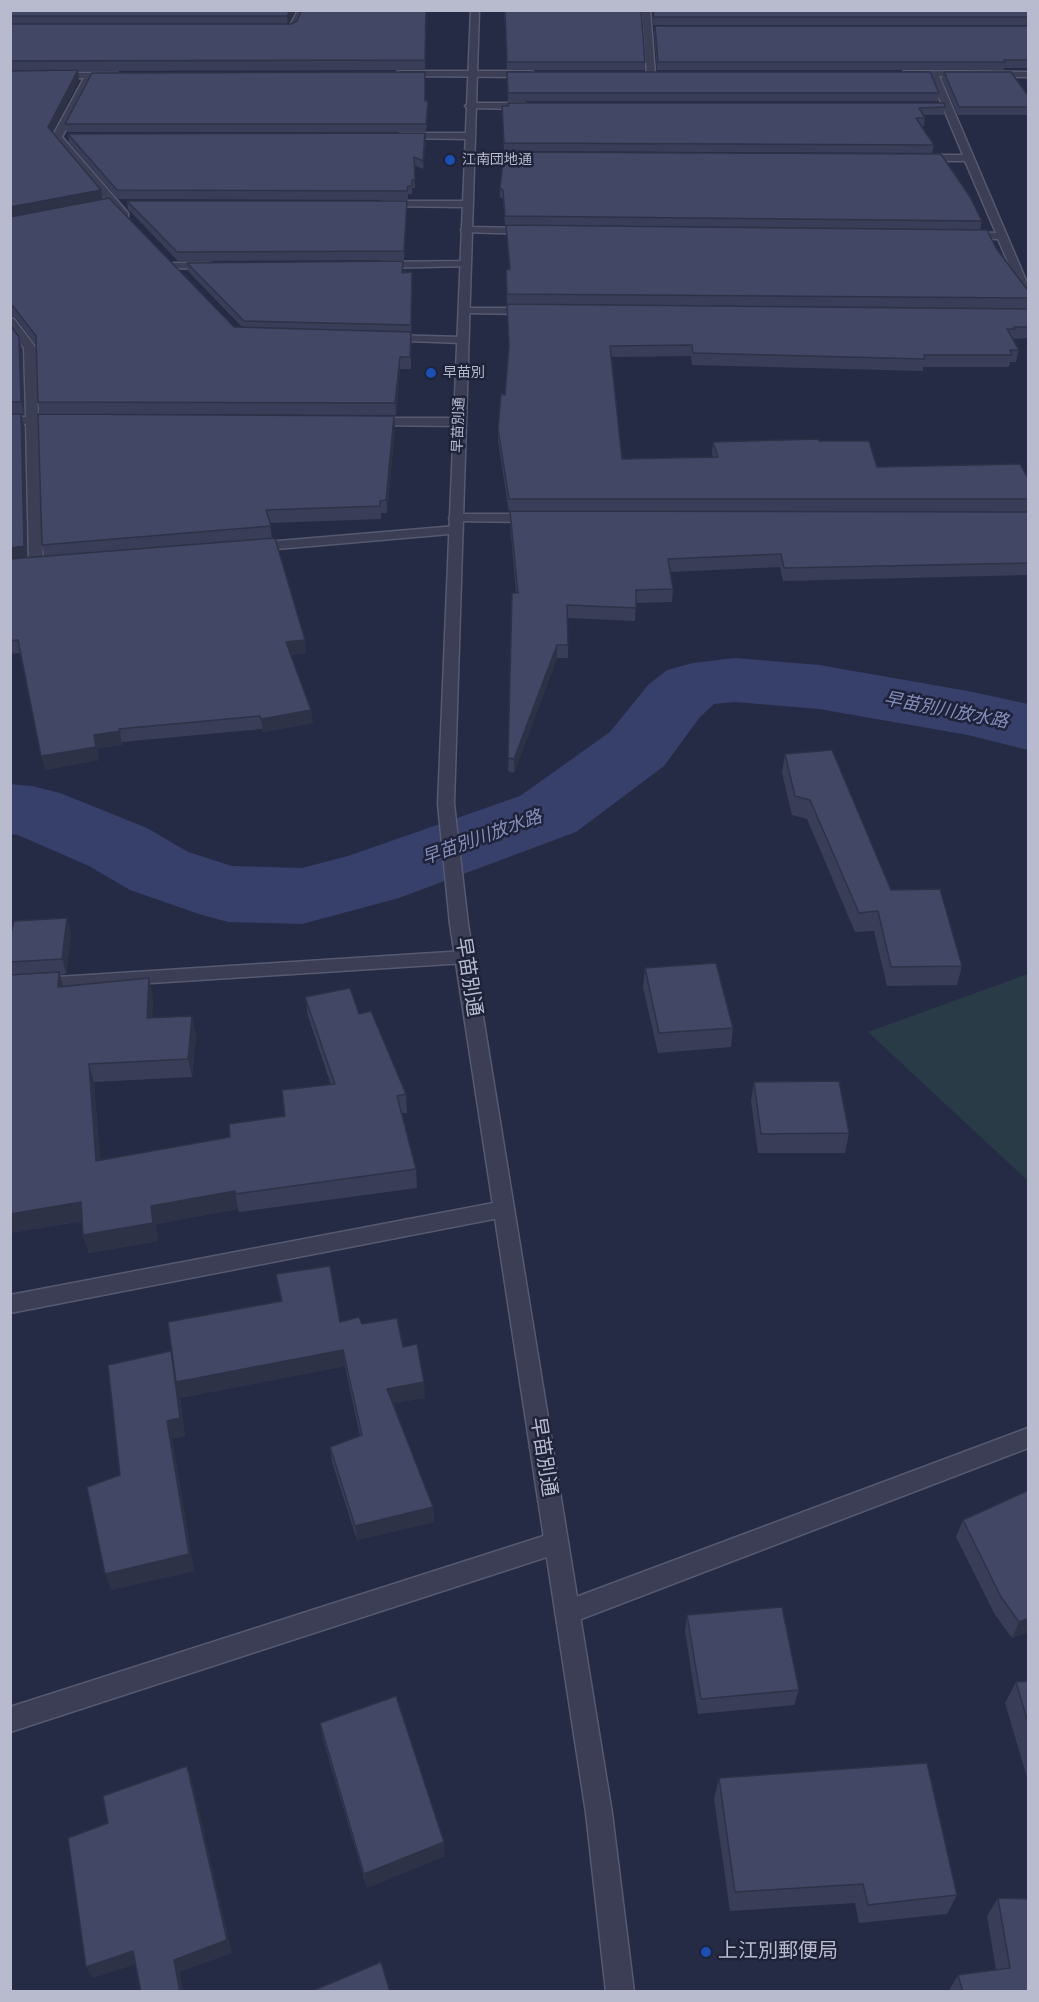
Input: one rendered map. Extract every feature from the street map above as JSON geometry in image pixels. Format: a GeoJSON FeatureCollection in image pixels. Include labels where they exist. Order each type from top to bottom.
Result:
{"type":"FeatureCollection","features":[{"type":"Feature","properties":{"kind":"street"},"geometry":{"type":"LineString","coordinates":[[269,30],[292,30],[302,10]]}},
{"type":"Feature","properties":{"kind":"street","name":"早苗別通"},"geometry":{"type":"LineString","coordinates":[[475,10],[446,804],[459,924],[599,1813],[620,1992]]}},
{"type":"Feature","properties":{"kind":"street"},"geometry":{"type":"LineString","coordinates":[[646,10],[651,74]]}},
{"type":"Feature","properties":{"kind":"street"},"geometry":{"type":"LineString","coordinates":[[649,29],[661,29]]}},
{"type":"Feature","properties":{"kind":"street"},"geometry":{"type":"LineString","coordinates":[[898,73],[1029,74]]}},
{"type":"Feature","properties":{"kind":"street"},"geometry":{"type":"LineString","coordinates":[[933,73],[1029,297]]}},
{"type":"Feature","properties":{"kind":"street"},"geometry":{"type":"LineString","coordinates":[[388,74],[543,74]]}},
{"type":"Feature","properties":{"kind":"street"},"geometry":{"type":"LineString","coordinates":[[639,74],[663,74]]}},
{"type":"Feature","properties":{"kind":"street"},"geometry":{"type":"LineString","coordinates":[[10,76],[125,75]]}},
{"type":"Feature","properties":{"kind":"street"},"geometry":{"type":"LineString","coordinates":[[57,137],[89,76]]}},
{"type":"Feature","properties":{"kind":"street"},"geometry":{"type":"LineString","coordinates":[[471,106],[530,106]]}},
{"type":"Feature","properties":{"kind":"street"},"geometry":{"type":"LineString","coordinates":[[935,106],[947,106]]}},
{"type":"Feature","properties":{"kind":"street"},"geometry":{"type":"LineString","coordinates":[[387,136],[469,136]]}},
{"type":"Feature","properties":{"kind":"street"},"geometry":{"type":"LineString","coordinates":[[57,137],[69,137]]}},
{"type":"Feature","properties":{"kind":"street"},"geometry":{"type":"LineString","coordinates":[[57,137],[108,205],[129,219]]}},
{"type":"Feature","properties":{"kind":"street"},"geometry":{"type":"LineString","coordinates":[[469,156],[540,157]]}},
{"type":"Feature","properties":{"kind":"street"},"geometry":{"type":"LineString","coordinates":[[909,158],[969,158]]}},
{"type":"Feature","properties":{"kind":"street"},"geometry":{"type":"LineString","coordinates":[[108,205],[126,204]]}},
{"type":"Feature","properties":{"kind":"street"},"geometry":{"type":"LineString","coordinates":[[373,204],[467,204]]}},
{"type":"Feature","properties":{"kind":"street"},"geometry":{"type":"LineString","coordinates":[[466,230],[537,231]]}},
{"type":"Feature","properties":{"kind":"street"},"geometry":{"type":"LineString","coordinates":[[955,235],[1002,236]]}},
{"type":"Feature","properties":{"kind":"street"},"geometry":{"type":"LineString","coordinates":[[182,275],[170,262],[220,266]]}},
{"type":"Feature","properties":{"kind":"street"},"geometry":{"type":"LineString","coordinates":[[372,265],[465,264]]}},
{"type":"Feature","properties":{"kind":"street"},"geometry":{"type":"LineString","coordinates":[[463,310],[546,311]]}},
{"type":"Feature","properties":{"kind":"street"},"geometry":{"type":"LineString","coordinates":[[12,325],[30,348],[32,420],[42,564],[19,566]]}},
{"type":"Feature","properties":{"kind":"street"},"geometry":{"type":"LineString","coordinates":[[369,338],[462,340]]}},
{"type":"Feature","properties":{"kind":"street"},"geometry":{"type":"LineString","coordinates":[[10,420],[80,421]]}},
{"type":"Feature","properties":{"kind":"street"},"geometry":{"type":"LineString","coordinates":[[364,422],[459,422]]}},
{"type":"Feature","properties":{"kind":"street"},"geometry":{"type":"LineString","coordinates":[[234,548],[456,524],[552,518]]}},
{"type":"Feature","properties":{"kind":"street"},"geometry":{"type":"LineString","coordinates":[[10,986],[465,957]]}},
{"type":"Feature","properties":{"kind":"street"},"geometry":{"type":"LineString","coordinates":[[10,1304],[504,1209]]}},
{"type":"Feature","properties":{"kind":"street"},"geometry":{"type":"LineString","coordinates":[[567,1612],[1029,1438]]}},
{"type":"Feature","properties":{"kind":"street"},"geometry":{"type":"LineString","coordinates":[[10,1720],[556,1543]]}},
{"type":"Feature","properties":{"kind":"shaded area"},"geometry":{"type":"Polygon","coordinates":[[[1028,974],[1028,1181],[868,1032],[1028,974]]]}},
{"type":"Feature","properties":{"kind":"building"},"geometry":{"type":"Polygon","coordinates":[[[10,10],[290,10],[287,16],[10,16],[10,10]]]}},
{"type":"Feature","properties":{"kind":"building"},"geometry":{"type":"Polygon","coordinates":[[[302,10],[426,10],[425,60],[10,61],[10,24],[291,24],[297,21],[302,10]]]}},
{"type":"Feature","properties":{"kind":"building"},"geometry":{"type":"Polygon","coordinates":[[[505,10],[641,10],[645,62],[507,62],[505,10]]]}},
{"type":"Feature","properties":{"kind":"building"},"geometry":{"type":"Polygon","coordinates":[[[653,10],[1029,10],[1029,17],[654,17],[653,10]]]}},
{"type":"Feature","properties":{"kind":"building"},"geometry":{"type":"Polygon","coordinates":[[[655,26],[1029,26],[1029,60],[1004,60],[1005,62],[658,62],[655,26]]]}},
{"type":"Feature","properties":{"kind":"building"},"geometry":{"type":"Polygon","coordinates":[[[78,70],[48,127],[101,190],[10,207],[10,71],[78,70]]]}},
{"type":"Feature","properties":{"kind":"building"},"geometry":{"type":"Polygon","coordinates":[[[425,72],[425,101],[428,101],[426,124],[65,124],[92,73],[425,72]]]}},
{"type":"Feature","properties":{"kind":"building"},"geometry":{"type":"Polygon","coordinates":[[[507,72],[930,72],[939,93],[508,93],[507,72]]]}},
{"type":"Feature","properties":{"kind":"building"},"geometry":{"type":"Polygon","coordinates":[[[944,72],[1011,72],[1029,97],[1029,107],[959,107],[944,72]]]}},
{"type":"Feature","properties":{"kind":"building"},"geometry":{"type":"Polygon","coordinates":[[[508,103],[944,103],[945,107],[919,108],[925,118],[916,118],[934,145],[504,143],[502,106],[509,106],[508,103]]]}},
{"type":"Feature","properties":{"kind":"building"},"geometry":{"type":"Polygon","coordinates":[[[425,133],[423,161],[414,157],[415,180],[412,180],[412,186],[408,186],[407,191],[117,190],[68,134],[425,133]]]}},
{"type":"Feature","properties":{"kind":"building"},"geometry":{"type":"Polygon","coordinates":[[[504,152],[941,154],[970,197],[982,221],[505,216],[503,190],[500,188],[504,152]]]}},
{"type":"Feature","properties":{"kind":"building"},"geometry":{"type":"Polygon","coordinates":[[[109,198],[234,327],[411,332],[410,357],[400,357],[395,403],[38,402],[36,336],[10,305],[10,217],[109,198]]]}},
{"type":"Feature","properties":{"kind":"building"},"geometry":{"type":"Polygon","coordinates":[[[127,201],[407,201],[404,251],[177,252],[127,201]]]}},
{"type":"Feature","properties":{"kind":"building"},"geometry":{"type":"Polygon","coordinates":[[[506,225],[987,230],[996,248],[1029,292],[1029,298],[507,294],[506,270],[510,269],[506,225]]]}},
{"type":"Feature","properties":{"kind":"building"},"geometry":{"type":"Polygon","coordinates":[[[403,261],[402,273],[412,272],[411,325],[244,321],[187,263],[403,261]]]}},
{"type":"Feature","properties":{"kind":"building"},"geometry":{"type":"Polygon","coordinates":[[[507,304],[1029,309],[1029,327],[1007,329],[1019,350],[1010,350],[1012,355],[924,355],[925,359],[693,353],[692,345],[610,346],[622,459],[718,457],[713,442],[818,439],[819,441],[869,441],[877,467],[1020,464],[1029,480],[1029,499],[509,499],[498,429],[501,394],[505,395],[509,346],[507,304]]]}},
{"type":"Feature","properties":{"kind":"building"},"geometry":{"type":"Polygon","coordinates":[[[10,325],[19,337],[21,402],[10,402],[10,325]]]}},
{"type":"Feature","properties":{"kind":"building"},"geometry":{"type":"Polygon","coordinates":[[[10,414],[21,414],[24,546],[10,548],[10,414]]]}},
{"type":"Feature","properties":{"kind":"building"},"geometry":{"type":"Polygon","coordinates":[[[38,414],[394,416],[386,500],[380,501],[380,506],[266,510],[271,526],[42,545],[38,414]]]}},
{"type":"Feature","properties":{"kind":"building"},"geometry":{"type":"Polygon","coordinates":[[[510,511],[1029,512],[1029,563],[784,568],[781,554],[668,559],[673,589],[636,590],[636,608],[567,605],[568,645],[557,645],[514,759],[508,758],[512,593],[518,593],[510,511]]]}},
{"type":"Feature","properties":{"kind":"building"},"geometry":{"type":"Polygon","coordinates":[[[275,538],[305,640],[286,642],[311,710],[261,719],[260,716],[119,729],[120,731],[94,735],[96,747],[41,756],[18,640],[10,641],[10,559],[275,538]]]}},
{"type":"Feature","properties":{"kind":"building"},"geometry":{"type":"Polygon","coordinates":[[[832,750],[891,890],[940,889],[962,966],[891,967],[878,911],[859,913],[810,800],[795,796],[785,754],[832,750]]]}},
{"type":"Feature","properties":{"kind":"building"},"geometry":{"type":"Polygon","coordinates":[[[67,918],[62,959],[10,962],[10,922],[11,933],[14,921],[67,918]]]}},
{"type":"Feature","properties":{"kind":"building"},"geometry":{"type":"Polygon","coordinates":[[[716,963],[733,1028],[659,1033],[645,968],[716,963]]]}},
{"type":"Feature","properties":{"kind":"building"},"geometry":{"type":"Polygon","coordinates":[[[59,972],[58,987],[149,978],[147,1018],[192,1016],[188,1059],[89,1064],[96,1161],[230,1137],[229,1124],[285,1116],[282,1090],[335,1084],[305,997],[350,988],[359,1014],[371,1011],[406,1094],[397,1096],[416,1169],[235,1194],[235,1191],[151,1206],[153,1223],[83,1235],[81,1202],[10,1214],[10,975],[59,972]]]}},
{"type":"Feature","properties":{"kind":"building"},"geometry":{"type":"Polygon","coordinates":[[[839,1081],[849,1133],[761,1134],[754,1082],[839,1081]]]}},
{"type":"Feature","properties":{"kind":"building"},"geometry":{"type":"Polygon","coordinates":[[[330,1266],[340,1322],[359,1317],[362,1324],[397,1318],[403,1347],[417,1344],[424,1382],[387,1389],[433,1507],[355,1526],[330,1447],[362,1435],[343,1350],[176,1382],[168,1322],[282,1301],[276,1274],[330,1266]]]}},
{"type":"Feature","properties":{"kind":"building"},"geometry":{"type":"Polygon","coordinates":[[[171,1351],[180,1418],[167,1421],[189,1554],[105,1574],[87,1487],[120,1475],[108,1365],[171,1351]]]}},
{"type":"Feature","properties":{"kind":"building"},"geometry":{"type":"Polygon","coordinates":[[[1029,1490],[1029,1618],[1019,1622],[1001,1597],[963,1520],[1029,1490]]]}},
{"type":"Feature","properties":{"kind":"building"},"geometry":{"type":"Polygon","coordinates":[[[782,1607],[799,1690],[701,1699],[687,1615],[782,1607]]]}},
{"type":"Feature","properties":{"kind":"building"},"geometry":{"type":"Polygon","coordinates":[[[1029,1681],[1029,1726],[1016,1682],[1029,1681]]]}},
{"type":"Feature","properties":{"kind":"building"},"geometry":{"type":"Polygon","coordinates":[[[396,1696],[444,1842],[364,1874],[320,1723],[396,1696]]]}},
{"type":"Feature","properties":{"kind":"building"},"geometry":{"type":"Polygon","coordinates":[[[927,1763],[957,1895],[868,1905],[863,1884],[735,1892],[719,1778],[927,1763]]]}},
{"type":"Feature","properties":{"kind":"building"},"geometry":{"type":"Polygon","coordinates":[[[187,1766],[227,1940],[174,1960],[180,1992],[141,1992],[133,1951],[86,1967],[68,1838],[108,1823],[103,1796],[187,1766]]]}},
{"type":"Feature","properties":{"kind":"building"},"geometry":{"type":"Polygon","coordinates":[[[998,1898],[1029,1899],[1029,1992],[963,1992],[958,1975],[1010,1968],[998,1898]]]}},
{"type":"Feature","properties":{"kind":"building"},"geometry":{"type":"Polygon","coordinates":[[[381,1962],[390,1992],[310,1992],[381,1962]]]}},
{"type":"Feature","properties":{"kind":"waterway","name":"早苗別川放水路"},"geometry":{"type":"LineString","coordinates":[[10,809],[32,811],[118,847],[159,871],[228,894],[302,896],[370,878],[548,814],[637,749],[674,701],[693,685],[735,680],[819,687],[968,713],[1028,727]]}},
{"type":"Feature","properties":{"kind":"place","name":"江南団地通"},"geometry":{"type":"Point","coordinates":[450,160]}},
{"type":"Feature","properties":{"kind":"place","name":"早苗別"},"geometry":{"type":"Point","coordinates":[431,373]}},
{"type":"Feature","properties":{"kind":"place","name":"上江別郵便局"},"geometry":{"type":"Point","coordinates":[706,1952]}}]}
